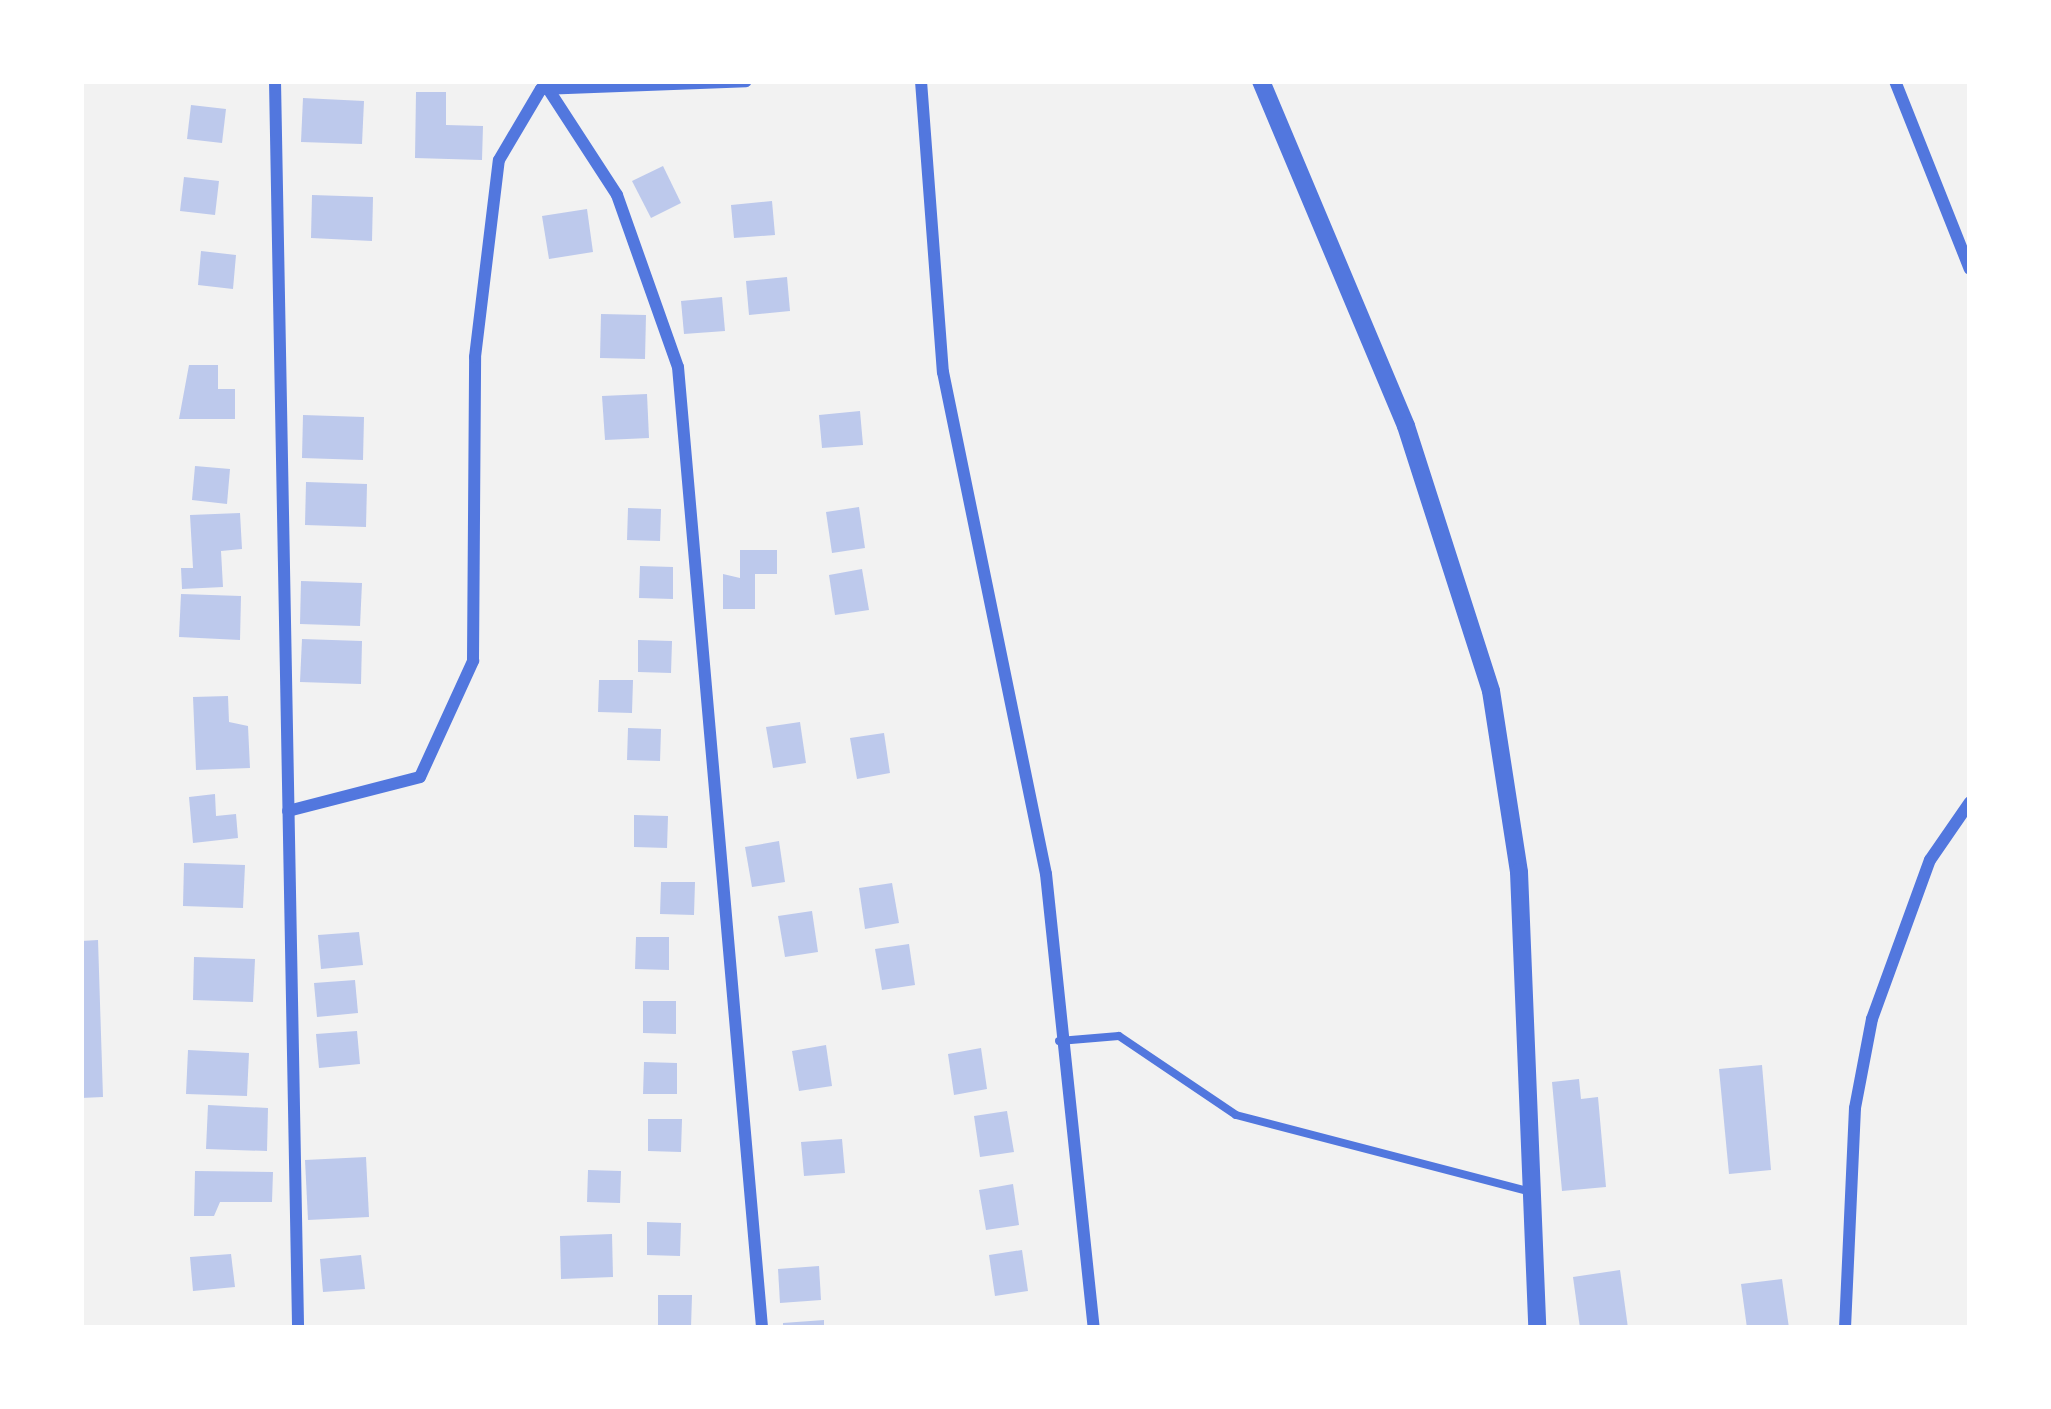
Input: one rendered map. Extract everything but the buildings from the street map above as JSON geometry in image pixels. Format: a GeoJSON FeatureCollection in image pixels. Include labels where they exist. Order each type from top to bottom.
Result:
{"type":"FeatureCollection","features":[{"type":"Feature","properties":{"kind":"street"},"geometry":{"type":"LineString","coordinates":[[275,81],[298,1328]]}},
{"type":"Feature","properties":{"kind":"street"},"geometry":{"type":"LineString","coordinates":[[542,85],[746,81]]}},
{"type":"Feature","properties":{"kind":"street"},"geometry":{"type":"LineString","coordinates":[[921,81],[943,372],[988,616],[1012,674],[1046,874],[1058,1041],[1094,1328]]}},
{"type":"Feature","properties":{"kind":"street"},"geometry":{"type":"LineString","coordinates":[[1261,81],[1470,605],[1520,872],[1538,1328]]}},
{"type":"Feature","properties":{"kind":"street"},"geometry":{"type":"LineString","coordinates":[[1895,81],[1970,269]]}},
{"type":"Feature","properties":{"kind":"street"},"geometry":{"type":"LineString","coordinates":[[288,811],[420,777],[472,661],[476,357],[496,182],[542,85]]}},
{"type":"Feature","properties":{"kind":"street"},"geometry":{"type":"LineString","coordinates":[[542,85],[617,195],[678,367],[762,1328]]}},
{"type":"Feature","properties":{"kind":"street"},"geometry":{"type":"LineString","coordinates":[[1845,1328],[1855,1108],[1872,1019],[1930,860],[1970,802]]}},
{"type":"Feature","properties":{"kind":"lane"},"geometry":{"type":"LineString","coordinates":[[1058,1041],[1119,1036],[1236,1114],[1534,1193]]}}]}
